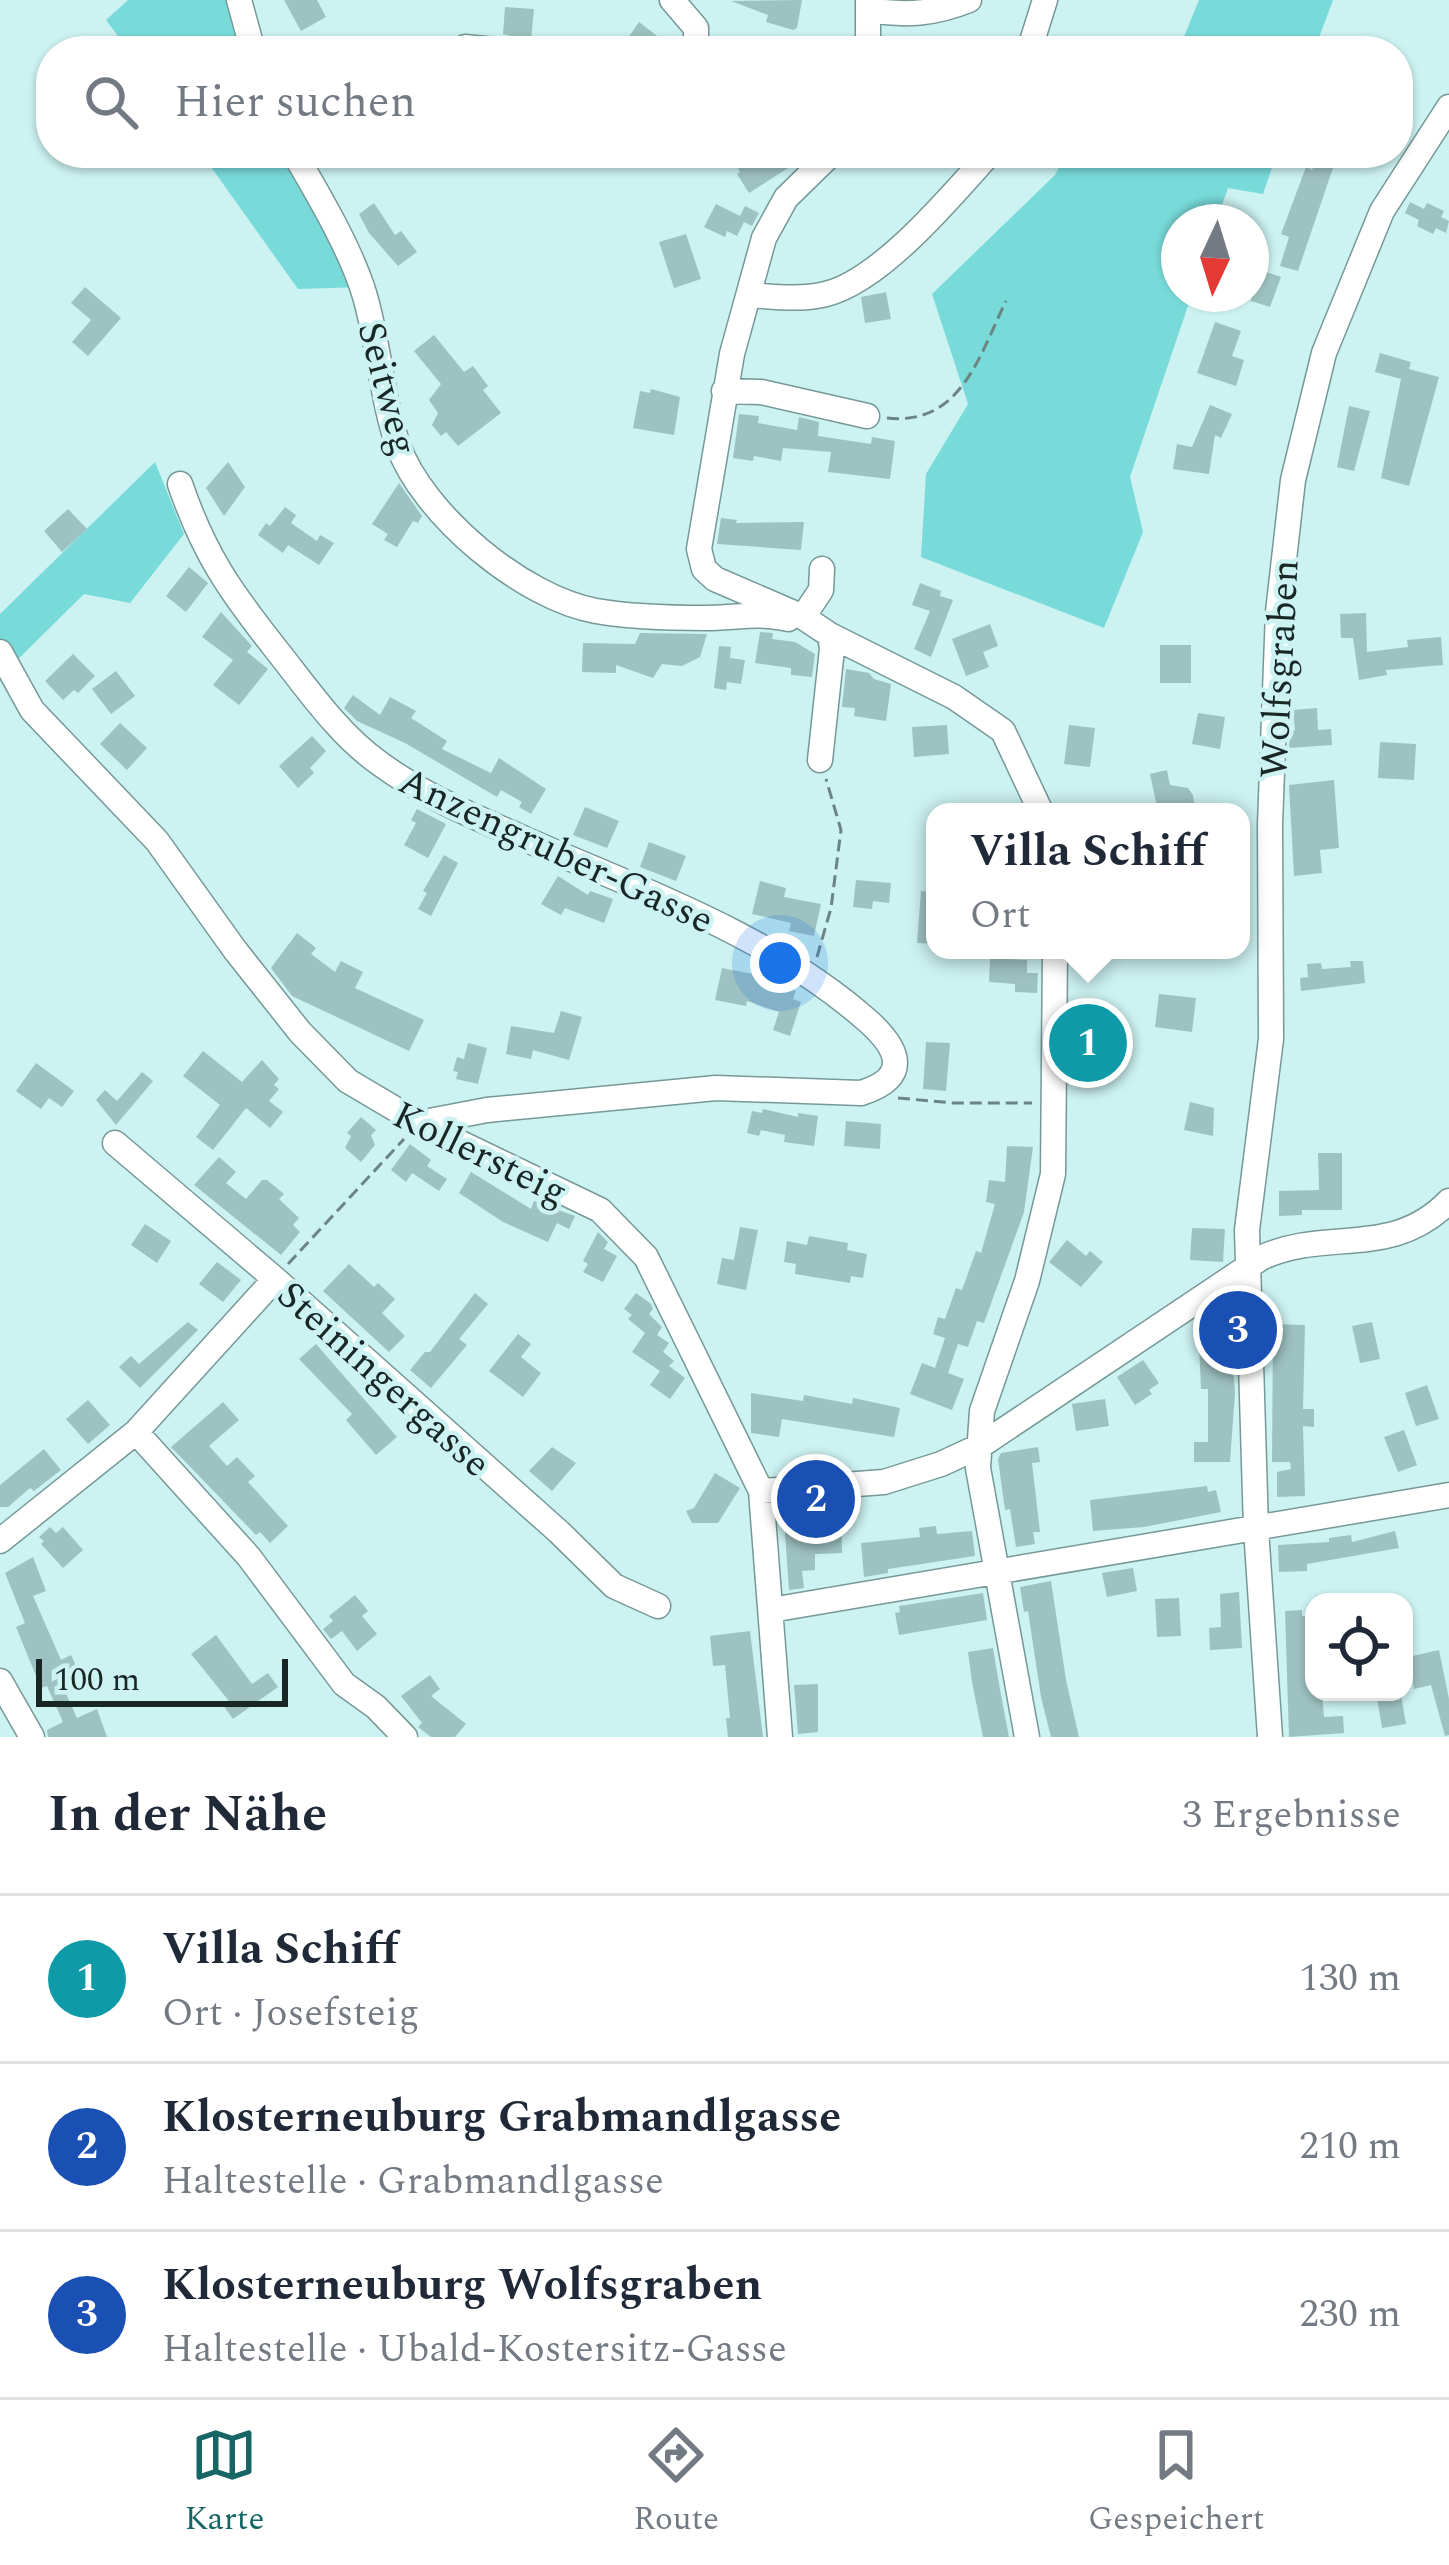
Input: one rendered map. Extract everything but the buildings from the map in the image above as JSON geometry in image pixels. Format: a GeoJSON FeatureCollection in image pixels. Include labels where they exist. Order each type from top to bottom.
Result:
{"type":"FeatureCollection","features":[{"type":"Feature","properties":{"kind":"street"},"geometry":{"type":"LineString","coordinates":[[239,0],[249,36]]}},
{"type":"Feature","properties":{"kind":"street"},"geometry":{"type":"LineString","coordinates":[[672,0],[696,28],[696,36]]}},
{"type":"Feature","properties":{"kind":"street"},"geometry":{"type":"LineString","coordinates":[[868,36],[868,5],[900,16],[927,14],[969,0]]}},
{"type":"Feature","properties":{"kind":"street"},"geometry":{"type":"LineString","coordinates":[[1033,36],[1045,0]]}},
{"type":"Feature","properties":{"kind":"street","name":"Wolfsgraben"},"geometry":{"type":"LineString","coordinates":[[1413,163],[1449,107]]}},
{"type":"Feature","properties":{"kind":"street","name":"Seitweg"},"geometry":{"type":"LineString","coordinates":[[303,168],[362,286],[404,462],[448,521],[529,585],[595,610],[705,618],[773,615],[815,626]]}},
{"type":"Feature","properties":{"kind":"street"},"geometry":{"type":"LineString","coordinates":[[817,168],[786,198],[764,238],[724,391],[699,549],[704,569],[954,698],[1003,730],[1037,803]]}},
{"type":"Feature","properties":{"kind":"street"},"geometry":{"type":"LineString","coordinates":[[750,295],[808,296],[860,281],[976,168]]}},
{"type":"Feature","properties":{"kind":"street","name":"Wolfsgraben"},"geometry":{"type":"LineString","coordinates":[[1270,1737],[1256,1529],[1247,1230],[1271,1039],[1270,824],[1278,612],[1293,480],[1324,353],[1382,212],[1410,168]]}},
{"type":"Feature","properties":{"kind":"street"},"geometry":{"type":"LineString","coordinates":[[724,391],[761,392],[867,416]]}},
{"type":"Feature","properties":{"kind":"street","name":"Anzengruber-Gasse"},"geometry":{"type":"LineString","coordinates":[[180,484],[198,537],[226,586],[326,713],[375,760],[431,797],[763,946],[890,1040],[896,1058],[883,1086]]}},
{"type":"Feature","properties":{"kind":"street"},"geometry":{"type":"LineString","coordinates":[[820,760],[832,649],[815,626],[822,569]]}},
{"type":"Feature","properties":{"kind":"street","name":"Kollersteig"},"geometry":{"type":"LineString","coordinates":[[0,652],[32,710],[157,841],[235,950],[300,1031],[348,1081],[419,1123],[600,1210],[646,1257],[761,1491],[780,1737]]}},
{"type":"Feature","properties":{"kind":"street"},"geometry":{"type":"LineString","coordinates":[[1027,1737],[978,1468],[982,1411],[1027,1281],[1053,1174],[1054,959]]}},
{"type":"Feature","properties":{"kind":"street"},"geometry":{"type":"LineString","coordinates":[[419,1123],[487,1110],[716,1088],[861,1093],[883,1086]]}},
{"type":"Feature","properties":{"kind":"street","name":"Steiningergasse"},"geometry":{"type":"LineString","coordinates":[[116,1143],[275,1279],[614,1586],[658,1606]]}},
{"type":"Feature","properties":{"kind":"street"},"geometry":{"type":"LineString","coordinates":[[761,1491],[884,1481],[941,1464],[980,1446],[1249,1265],[1290,1247],[1378,1240],[1397,1234],[1430,1220],[1449,1201]]}},
{"type":"Feature","properties":{"kind":"street"},"geometry":{"type":"LineString","coordinates":[[0,1541],[136,1432],[275,1279]]}},
{"type":"Feature","properties":{"kind":"street"},"geometry":{"type":"LineString","coordinates":[[136,1432],[249,1557],[344,1684],[376,1707],[405,1737]]}},
{"type":"Feature","properties":{"kind":"street"},"geometry":{"type":"LineString","coordinates":[[771,1610],[1449,1495]]}},
{"type":"Feature","properties":{"kind":"street"},"geometry":{"type":"LineString","coordinates":[[0,1681],[32,1737]]}},
{"type":"Feature","properties":{"kind":"path"},"geometry":{"type":"LineString","coordinates":[[867,416],[929,416],[950,401],[967,380],[1006,301]]}},
{"type":"Feature","properties":{"kind":"path"},"geometry":{"type":"LineString","coordinates":[[811,980],[831,908],[841,830],[820,760]]}},
{"type":"Feature","properties":{"kind":"path"},"geometry":{"type":"LineString","coordinates":[[883,1086],[897,1098],[1038,1102]]}},
{"type":"Feature","properties":{"kind":"path"},"geometry":{"type":"LineString","coordinates":[[275,1279],[419,1123]]}},
{"type":"Feature","properties":{"kind":"shaded area"},"geometry":{"type":"Polygon","coordinates":[[[128,0],[239,0],[251,36],[118,36],[106,20],[128,0]]]}},
{"type":"Feature","properties":{"kind":"shaded area"},"geometry":{"type":"Polygon","coordinates":[[[1199,0],[1333,0],[1320,36],[1184,36],[1199,0]]]}},
{"type":"Feature","properties":{"kind":"shaded area"},"geometry":{"type":"Polygon","coordinates":[[[212,168],[303,168],[363,287],[298,289],[212,168]]]}},
{"type":"Feature","properties":{"kind":"shaded area"},"geometry":{"type":"Polygon","coordinates":[[[1059,168],[1272,168],[1263,194],[1228,188],[1222,204],[1161,204],[1161,312],[1186,312],[1130,477],[1143,532],[1104,628],[921,557],[926,474],[968,404],[932,294],[1059,168]]]}},
{"type":"Feature","properties":{"kind":"shaded area"},"geometry":{"type":"Polygon","coordinates":[[[155,462],[184,534],[130,603],[84,594],[0,677],[0,614],[155,462]]]}},
{"type":"Feature","properties":{"kind":"place","name":"Villa Schiff"},"geometry":{"type":"Point","coordinates":[1088,1043]}},
{"type":"Feature","properties":{"kind":"place","name":"Klosterneuburg Wolfsgraben"},"geometry":{"type":"Point","coordinates":[1238,1330]}},
{"type":"Feature","properties":{"kind":"place","name":"Klosterneuburg Grabmandlgasse"},"geometry":{"type":"Point","coordinates":[816,1499]}}]}
